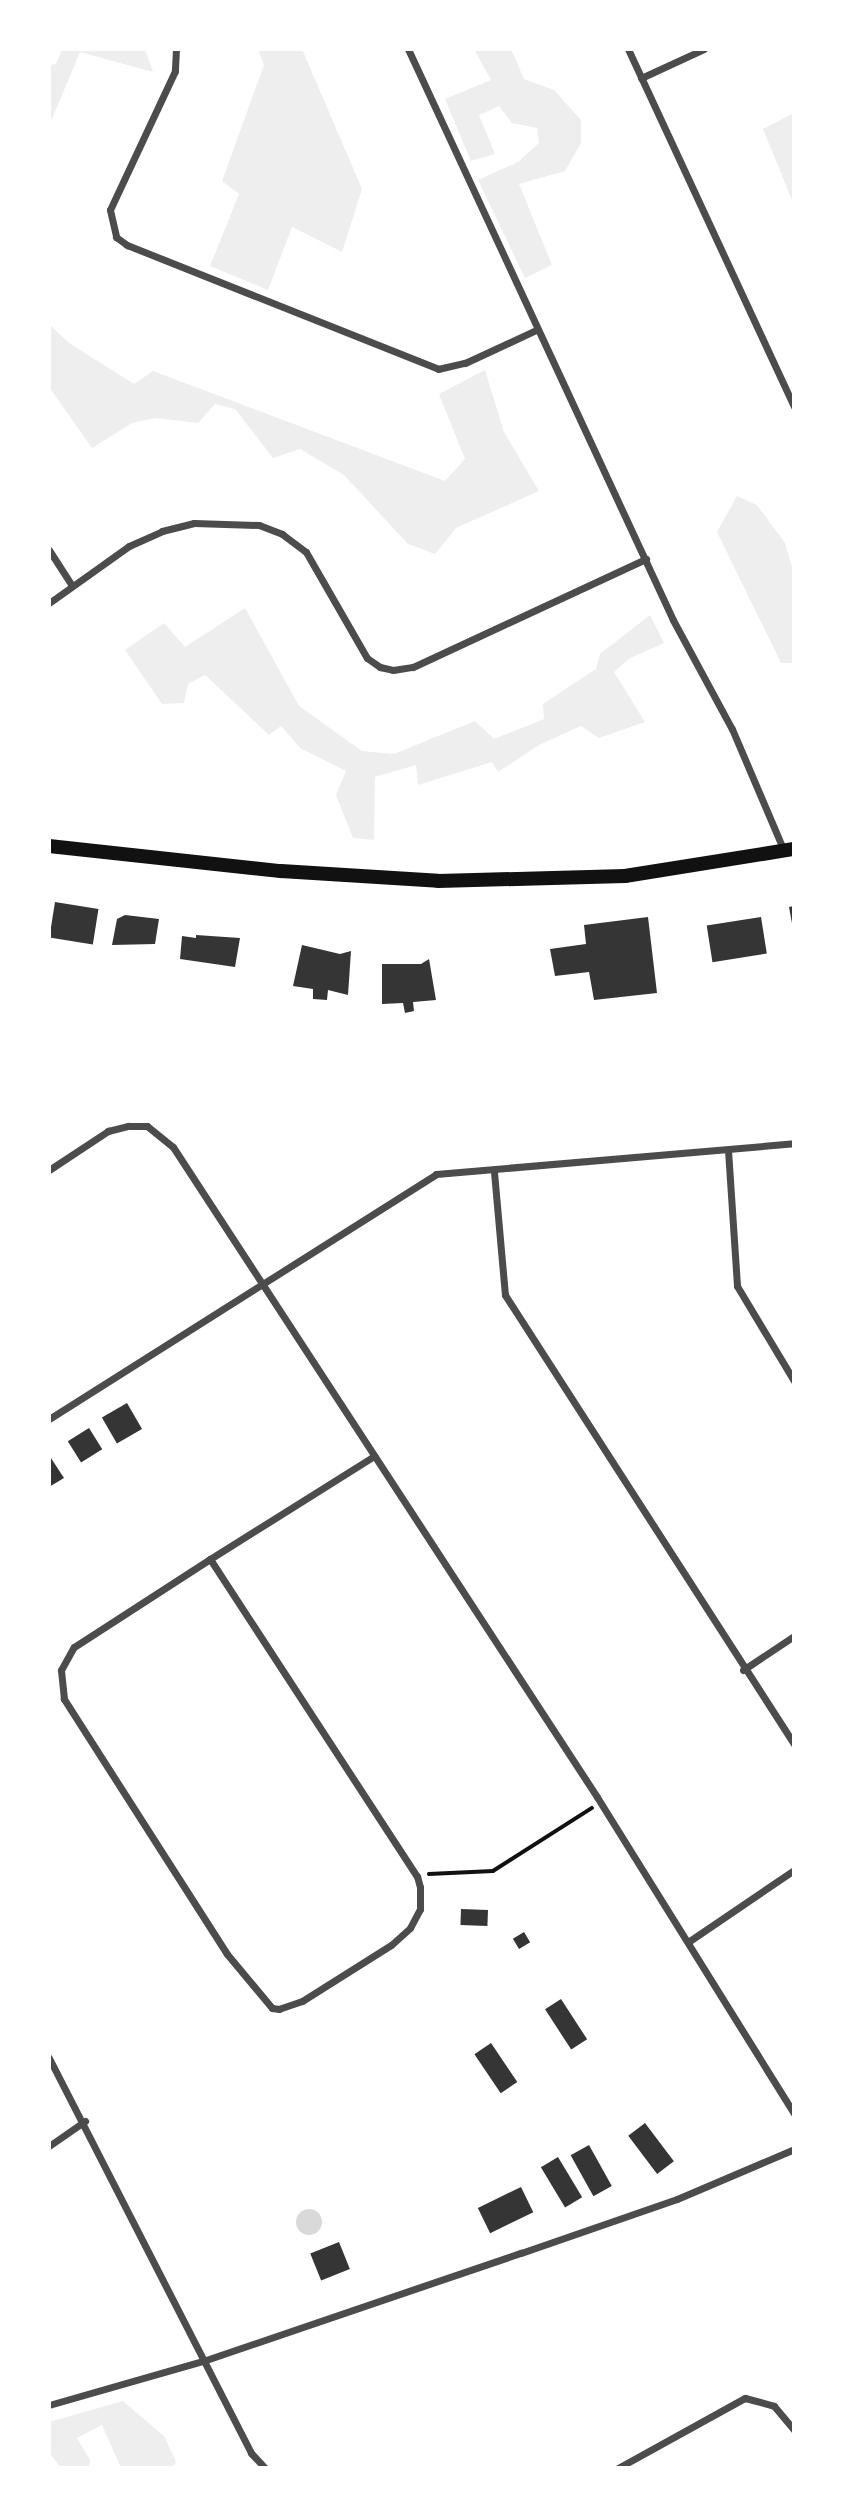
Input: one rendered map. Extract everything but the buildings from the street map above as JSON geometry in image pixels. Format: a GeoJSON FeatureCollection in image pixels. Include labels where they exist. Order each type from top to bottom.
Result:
{"type":"FeatureCollection","features":[{"type":"Feature","properties":{"kind":"main road"},"geometry":{"type":"LineString","coordinates":[[49,846],[281,871],[438,881],[625,876],[789,850]]}},
{"type":"Feature","properties":{"kind":"street"},"geometry":{"type":"LineString","coordinates":[[176,49],[176,71],[110,210],[116,237],[202,276],[438,369],[465,363],[536,330]]}},
{"type":"Feature","properties":{"kind":"street"},"geometry":{"type":"LineString","coordinates":[[408,49],[536,330],[789,850]]}},
{"type":"Feature","properties":{"kind":"street"},"geometry":{"type":"LineString","coordinates":[[628,49],[794,406]]}},
{"type":"Feature","properties":{"kind":"street"},"geometry":{"type":"LineString","coordinates":[[641,78],[704,49]]}},
{"type":"Feature","properties":{"kind":"street"},"geometry":{"type":"LineString","coordinates":[[49,603],[71,584],[129,546],[162,531],[194,523],[259,525],[282,534],[306,552],[368,658],[380,667],[393,670],[412,667],[646,559]]}},
{"type":"Feature","properties":{"kind":"street"},"geometry":{"type":"LineString","coordinates":[[49,550],[71,584]]}},
{"type":"Feature","properties":{"kind":"street"},"geometry":{"type":"LineString","coordinates":[[49,1170],[108,1132],[147,1126],[162,1134],[600,1802],[794,2114]]}},
{"type":"Feature","properties":{"kind":"street"},"geometry":{"type":"LineString","coordinates":[[49,1419],[261,1282],[436,1174],[494,1172],[794,1143]]}},
{"type":"Feature","properties":{"kind":"street"},"geometry":{"type":"LineString","coordinates":[[728,1150],[737,1286],[794,1381]]}},
{"type":"Feature","properties":{"kind":"street"},"geometry":{"type":"LineString","coordinates":[[494,1172],[505,1295],[743,1670],[794,1744]]}},
{"type":"Feature","properties":{"kind":"street"},"geometry":{"type":"LineString","coordinates":[[211,1559],[417,1875],[420,1909],[410,1928],[391,1945],[291,2006],[272,2008],[227,1954],[64,1699],[60,1683],[65,1660],[74,1647],[211,1559],[374,1455]]}},
{"type":"Feature","properties":{"kind":"street"},"geometry":{"type":"LineString","coordinates":[[743,1670],[794,1636]]}},
{"type":"Feature","properties":{"kind":"street"},"geometry":{"type":"LineString","coordinates":[[688,1942],[794,1870]]}},
{"type":"Feature","properties":{"kind":"street"},"geometry":{"type":"LineString","coordinates":[[49,2058],[85,2121],[251,2453],[265,2468]]}},
{"type":"Feature","properties":{"kind":"street"},"geometry":{"type":"LineString","coordinates":[[49,2146],[85,2121]]}},
{"type":"Feature","properties":{"kind":"street"},"geometry":{"type":"LineString","coordinates":[[49,2405],[206,2360],[677,2199],[794,2149]]}},
{"type":"Feature","properties":{"kind":"street"},"geometry":{"type":"LineString","coordinates":[[618,2468],[745,2398],[774,2406],[794,2430]]}},
{"type":"Feature","properties":{"kind":"path"},"geometry":{"type":"LineString","coordinates":[[417,1875],[493,1871],[600,1802]]}},
{"type":"Feature","properties":{"kind":"shaded area"},"geometry":{"type":"Polygon","coordinates":[[[62,49],[145,49],[153,72],[80,52],[49,126],[49,65],[56,64],[62,49]]]}},
{"type":"Feature","properties":{"kind":"shaded area"},"geometry":{"type":"Polygon","coordinates":[[[258,49],[302,49],[362,189],[342,252],[292,227],[268,290],[210,266],[239,194],[222,181],[264,65],[258,49]]]}},
{"type":"Feature","properties":{"kind":"shaded area"},"geometry":{"type":"Polygon","coordinates":[[[474,49],[511,49],[524,79],[554,90],[581,120],[581,143],[565,171],[519,184],[552,265],[525,278],[478,180],[518,162],[539,143],[537,128],[512,123],[499,106],[479,115],[495,154],[471,161],[445,99],[491,80],[474,49]]]}},
{"type":"Feature","properties":{"kind":"shaded area"},"geometry":{"type":"Polygon","coordinates":[[[794,113],[794,205],[763,129],[794,113]]]}},
{"type":"Feature","properties":{"kind":"shaded area"},"geometry":{"type":"Polygon","coordinates":[[[49,324],[69,343],[134,384],[153,371],[445,481],[465,459],[439,394],[485,370],[504,432],[539,491],[456,528],[435,554],[408,544],[344,475],[300,449],[273,458],[235,409],[215,404],[198,423],[155,418],[132,423],[92,448],[49,387],[49,324]]]}},
{"type":"Feature","properties":{"kind":"shaded area"},"geometry":{"type":"Polygon","coordinates":[[[737,496],[757,505],[785,543],[794,573],[794,663],[781,663],[717,532],[737,496]]]}},
{"type":"Feature","properties":{"kind":"shaded area"},"geometry":{"type":"Polygon","coordinates":[[[245,608],[299,706],[362,751],[394,754],[475,721],[494,739],[544,719],[543,704],[596,669],[600,654],[650,615],[664,643],[630,658],[614,672],[645,722],[599,738],[581,726],[539,745],[498,772],[492,762],[418,785],[416,765],[375,777],[374,840],[353,838],[336,795],[346,771],[300,748],[281,726],[269,735],[205,675],[188,684],[184,703],[162,704],[125,650],[164,623],[185,647],[245,608]]]}},
{"type":"Feature","properties":{"kind":"shaded area"},"geometry":{"type":"Polygon","coordinates":[[[309,2209],[318,2213],[322,2222],[318,2231],[309,2235],[300,2231],[296,2222],[300,2213],[309,2209]]]}},
{"type":"Feature","properties":{"kind":"shaded area"},"geometry":{"type":"Polygon","coordinates":[[[123,2401],[164,2436],[176,2462],[172,2468],[121,2468],[102,2425],[77,2438],[90,2460],[89,2468],[61,2468],[49,2452],[49,2422],[123,2401]]]}}]}
